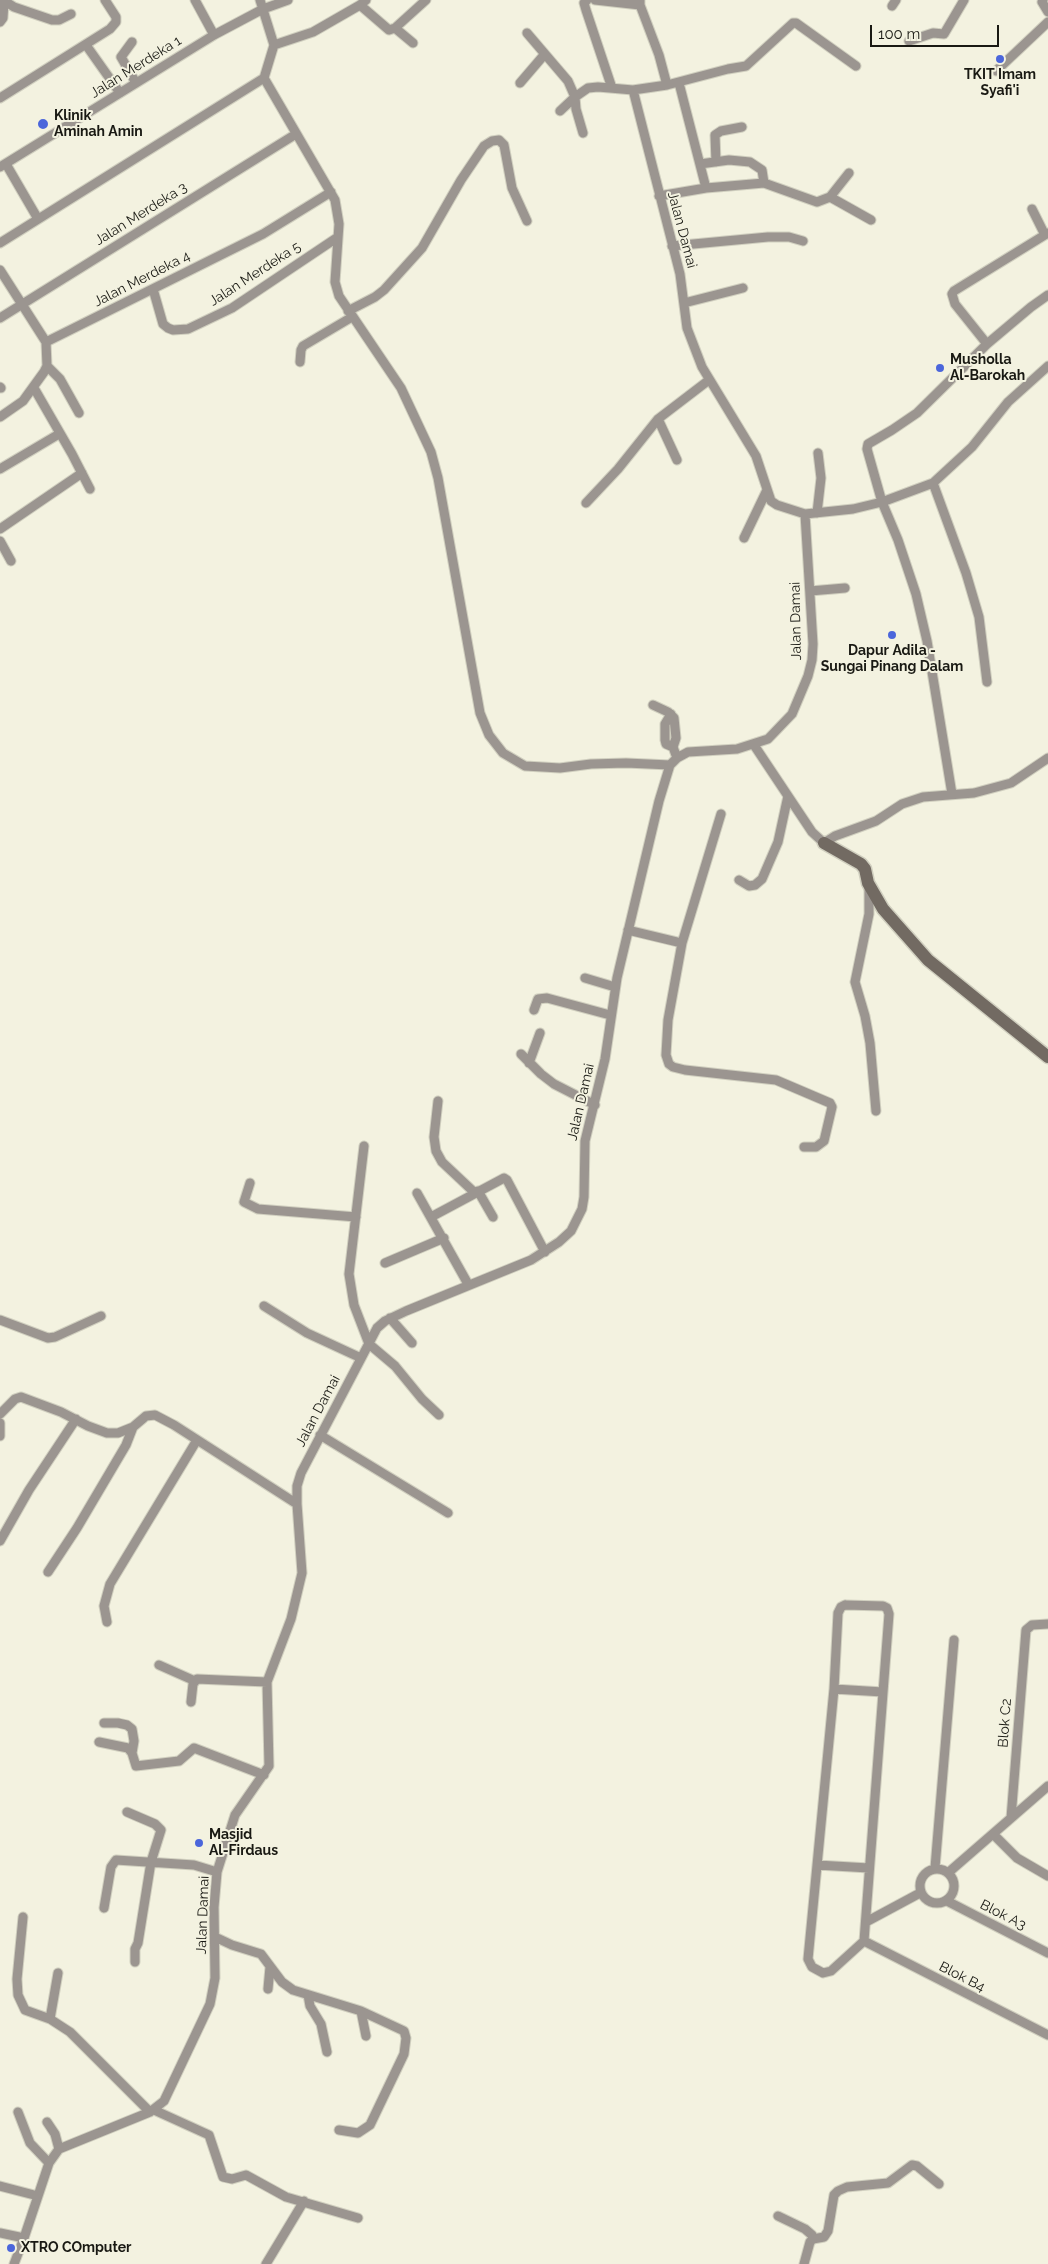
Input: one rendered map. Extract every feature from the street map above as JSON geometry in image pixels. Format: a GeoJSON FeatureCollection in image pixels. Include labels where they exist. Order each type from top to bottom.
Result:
{"type":"FeatureCollection","features":[{"type":"Feature","properties":{"kind":"street"},"geometry":{"type":"LineString","coordinates":[[0,98],[110,29],[116,22],[116,17],[105,0]]}},
{"type":"Feature","properties":{"kind":"street"},"geometry":{"type":"LineString","coordinates":[[196,0],[214,35]]}},
{"type":"Feature","properties":{"kind":"street","name":"Jalan Merdeka 1"},"geometry":{"type":"LineString","coordinates":[[3,165],[261,4],[288,0]]}},
{"type":"Feature","properties":{"kind":"street"},"geometry":{"type":"LineString","coordinates":[[274,45],[302,37],[363,3],[385,29],[389,30],[395,28],[426,0]]}},
{"type":"Feature","properties":{"kind":"street"},"geometry":{"type":"LineString","coordinates":[[587,0],[585,7],[612,88]]}},
{"type":"Feature","properties":{"kind":"street"},"geometry":{"type":"LineString","coordinates":[[595,0],[640,3],[659,55],[667,85]]}},
{"type":"Feature","properties":{"kind":"street"},"geometry":{"type":"LineString","coordinates":[[909,41],[933,33],[944,34],[964,0]]}},
{"type":"Feature","properties":{"kind":"street"},"geometry":{"type":"LineString","coordinates":[[0,22],[3,18],[4,1],[55,21],[71,14]]}},
{"type":"Feature","properties":{"kind":"street"},"geometry":{"type":"LineString","coordinates":[[1042,1],[1048,12]]}},
{"type":"Feature","properties":{"kind":"street"},"geometry":{"type":"LineString","coordinates":[[0,243],[264,78],[274,45],[261,4]]}},
{"type":"Feature","properties":{"kind":"street"},"geometry":{"type":"LineString","coordinates":[[996,72],[1048,22]]}},
{"type":"Feature","properties":{"kind":"street"},"geometry":{"type":"LineString","coordinates":[[560,111],[575,97],[591,88],[633,90],[679,83],[710,73],[746,66],[793,23],[796,23],[856,66]]}},
{"type":"Feature","properties":{"kind":"street"},"geometry":{"type":"LineString","coordinates":[[395,28],[412,43]]}},
{"type":"Feature","properties":{"kind":"street"},"geometry":{"type":"LineString","coordinates":[[527,33],[544,55],[564,74],[575,97],[576,109],[584,134]]}},
{"type":"Feature","properties":{"kind":"street"},"geometry":{"type":"LineString","coordinates":[[132,42],[122,57],[136,83]]}},
{"type":"Feature","properties":{"kind":"street"},"geometry":{"type":"LineString","coordinates":[[86,45],[120,93]]}},
{"type":"Feature","properties":{"kind":"street"},"geometry":{"type":"LineString","coordinates":[[520,83],[544,55]]}},
{"type":"Feature","properties":{"kind":"street"},"geometry":{"type":"LineString","coordinates":[[264,78],[331,192],[338,211],[335,282],[339,296],[401,388],[431,452],[438,478],[480,713],[489,735],[504,753],[526,766],[560,768],[591,764],[626,763],[670,765]]}},
{"type":"Feature","properties":{"kind":"street"},"geometry":{"type":"LineString","coordinates":[[679,83],[706,188]]}},
{"type":"Feature","properties":{"kind":"street","name":"Jalan Damai"},"geometry":{"type":"LineString","coordinates":[[14,2264],[49,2163],[60,2150],[152,2111],[164,2101],[210,2004],[215,1978],[214,1908],[217,1872],[235,1815],[264,1775],[270,1759],[267,1682],[291,1618],[302,1573],[297,1504],[297,1486],[300,1473],[377,1328],[390,1318],[468,1284],[519,1266],[545,1252],[571,1231],[582,1209],[586,1181],[585,1141],[605,1059],[615,987],[658,801],[670,765],[677,758],[688,752],[737,749],[768,739],[792,714],[808,676],[813,652],[805,514],[773,503],[756,456],[709,380],[687,328],[680,274],[633,90]]}},
{"type":"Feature","properties":{"kind":"street"},"geometry":{"type":"LineString","coordinates":[[716,162],[715,136],[721,131],[742,127]]}},
{"type":"Feature","properties":{"kind":"street","name":"Jalan Merdeka 3"},"geometry":{"type":"LineString","coordinates":[[0,318],[296,134]]}},
{"type":"Feature","properties":{"kind":"street"},"geometry":{"type":"LineString","coordinates":[[300,362],[303,346],[384,290],[422,248],[461,180],[484,146],[492,141],[499,140],[504,145],[512,188],[527,221]]}},
{"type":"Feature","properties":{"kind":"street"},"geometry":{"type":"LineString","coordinates":[[700,164],[750,162],[762,170],[764,183]]}},
{"type":"Feature","properties":{"kind":"street"},"geometry":{"type":"LineString","coordinates":[[3,165],[38,219]]}},
{"type":"Feature","properties":{"kind":"street"},"geometry":{"type":"LineString","coordinates":[[659,196],[706,188],[764,183],[817,202],[830,197],[849,173]]}},
{"type":"Feature","properties":{"kind":"street","name":"Jalan Merdeka 4"},"geometry":{"type":"LineString","coordinates":[[46,342],[263,234],[331,192]]}},
{"type":"Feature","properties":{"kind":"street"},"geometry":{"type":"LineString","coordinates":[[830,197],[871,220]]}},
{"type":"Feature","properties":{"kind":"street"},"geometry":{"type":"LineString","coordinates":[[987,344],[955,304],[952,294],[1046,234],[1032,209]]}},
{"type":"Feature","properties":{"kind":"street","name":"Jalan Merdeka 5"},"geometry":{"type":"LineString","coordinates":[[153,289],[163,324],[174,330],[188,329],[232,308],[338,237]]}},
{"type":"Feature","properties":{"kind":"street"},"geometry":{"type":"LineString","coordinates":[[672,246],[768,237],[789,237],[803,241]]}},
{"type":"Feature","properties":{"kind":"street"},"geometry":{"type":"LineString","coordinates":[[0,270],[46,342],[47,366],[34,388],[23,401],[0,418]]}},
{"type":"Feature","properties":{"kind":"street"},"geometry":{"type":"LineString","coordinates":[[684,303],[743,288]]}},
{"type":"Feature","properties":{"kind":"street"},"geometry":{"type":"LineString","coordinates":[[952,794],[927,641],[916,594],[898,540],[882,502],[867,449],[868,444],[917,412],[987,344],[1048,295]]}},
{"type":"Feature","properties":{"kind":"street"},"geometry":{"type":"LineString","coordinates":[[47,366],[60,379],[79,414]]}},
{"type":"Feature","properties":{"kind":"street"},"geometry":{"type":"LineString","coordinates":[[805,514],[834,512],[882,502],[933,483],[972,446],[1008,402],[1048,366]]}},
{"type":"Feature","properties":{"kind":"street"},"geometry":{"type":"LineString","coordinates":[[586,503],[624,462],[658,419],[709,380]]}},
{"type":"Feature","properties":{"kind":"street"},"geometry":{"type":"LineString","coordinates":[[34,388],[90,489]]}},
{"type":"Feature","properties":{"kind":"street"},"geometry":{"type":"LineString","coordinates":[[658,419],[677,460]]}},
{"type":"Feature","properties":{"kind":"street"},"geometry":{"type":"LineString","coordinates":[[0,469],[59,434]]}},
{"type":"Feature","properties":{"kind":"street"},"geometry":{"type":"LineString","coordinates":[[817,513],[821,478],[818,453]]}},
{"type":"Feature","properties":{"kind":"street"},"geometry":{"type":"LineString","coordinates":[[0,528],[82,473]]}},
{"type":"Feature","properties":{"kind":"street"},"geometry":{"type":"LineString","coordinates":[[933,483],[966,573],[978,612],[987,682]]}},
{"type":"Feature","properties":{"kind":"street"},"geometry":{"type":"LineString","coordinates":[[744,538],[767,490]]}},
{"type":"Feature","properties":{"kind":"street"},"geometry":{"type":"LineString","coordinates":[[0,541],[10,561]]}},
{"type":"Feature","properties":{"kind":"street"},"geometry":{"type":"LineString","coordinates":[[810,591],[845,588]]}},
{"type":"Feature","properties":{"kind":"street"},"geometry":{"type":"LineString","coordinates":[[653,705],[671,714],[674,718],[676,732],[673,747],[677,758]]}},
{"type":"Feature","properties":{"kind":"street"},"geometry":{"type":"LineString","coordinates":[[754,745],[812,832],[824,843],[861,864],[865,869],[868,883],[869,914],[855,982],[865,1016],[870,1043],[876,1111]]}},
{"type":"Feature","properties":{"kind":"street"},"geometry":{"type":"LineString","coordinates":[[824,843],[835,836],[876,821],[902,804],[923,797],[974,793],[1011,783],[1048,758]]}},
{"type":"Feature","properties":{"kind":"street"},"geometry":{"type":"LineString","coordinates":[[739,880],[749,886],[755,885],[762,879],[778,842],[788,796]]}},
{"type":"Feature","properties":{"kind":"street"},"geometry":{"type":"LineString","coordinates":[[720,814],[682,943],[668,1020],[666,1060],[673,1067],[685,1070],[776,1080],[830,1103],[832,1107],[824,1142],[816,1148],[804,1148]]}},
{"type":"Feature","properties":{"kind":"street"},"geometry":{"type":"LineString","coordinates":[[868,883],[883,909],[928,960],[1048,1057]]}},
{"type":"Feature","properties":{"kind":"street"},"geometry":{"type":"LineString","coordinates":[[628,930],[682,943]]}},
{"type":"Feature","properties":{"kind":"street"},"geometry":{"type":"LineString","coordinates":[[585,978],[615,987]]}},
{"type":"Feature","properties":{"kind":"street"},"geometry":{"type":"LineString","coordinates":[[534,1010],[538,999],[547,998],[610,1015]]}},
{"type":"Feature","properties":{"kind":"street"},"geometry":{"type":"LineString","coordinates":[[529,1063],[540,1033]]}},
{"type":"Feature","properties":{"kind":"street"},"geometry":{"type":"LineString","coordinates":[[521,1054],[554,1084],[595,1106]]}},
{"type":"Feature","properties":{"kind":"street"},"geometry":{"type":"LineString","coordinates":[[438,1101],[434,1136],[436,1150],[442,1162],[477,1192],[493,1217]]}},
{"type":"Feature","properties":{"kind":"street"},"geometry":{"type":"LineString","coordinates":[[364,1146],[349,1274],[354,1305],[369,1344],[395,1366],[422,1399],[439,1415]]}},
{"type":"Feature","properties":{"kind":"street"},"geometry":{"type":"LineString","coordinates":[[430,1217],[501,1178],[506,1179],[545,1252]]}},
{"type":"Feature","properties":{"kind":"street"},"geometry":{"type":"LineString","coordinates":[[250,1183],[244,1202],[258,1209],[356,1217]]}},
{"type":"Feature","properties":{"kind":"street"},"geometry":{"type":"LineString","coordinates":[[417,1193],[444,1238],[468,1284]]}},
{"type":"Feature","properties":{"kind":"street"},"geometry":{"type":"LineString","coordinates":[[385,1263],[444,1238]]}},
{"type":"Feature","properties":{"kind":"street"},"geometry":{"type":"LineString","coordinates":[[264,1306],[307,1333],[361,1358]]}},
{"type":"Feature","properties":{"kind":"street"},"geometry":{"type":"LineString","coordinates":[[0,1320],[18,1325],[48,1338],[68,1332],[102,1316]]}},
{"type":"Feature","properties":{"kind":"street"},"geometry":{"type":"LineString","coordinates":[[390,1318],[412,1344]]}},
{"type":"Feature","properties":{"kind":"street"},"geometry":{"type":"LineString","coordinates":[[0,1414],[15,1399],[21,1397],[45,1405],[107,1433],[118,1433],[133,1427],[146,1416],[155,1415],[174,1425],[297,1504]]}},
{"type":"Feature","properties":{"kind":"street"},"geometry":{"type":"LineString","coordinates":[[0,1541],[29,1490],[76,1419]]}},
{"type":"Feature","properties":{"kind":"street"},"geometry":{"type":"LineString","coordinates":[[0,1423],[0,1436]]}},
{"type":"Feature","properties":{"kind":"street"},"geometry":{"type":"LineString","coordinates":[[48,1572],[78,1528],[126,1445],[133,1427]]}},
{"type":"Feature","properties":{"kind":"street"},"geometry":{"type":"LineString","coordinates":[[320,1435],[448,1513]]}},
{"type":"Feature","properties":{"kind":"street"},"geometry":{"type":"LineString","coordinates":[[107,1622],[104,1606],[110,1584],[197,1440]]}},
{"type":"Feature","properties":{"kind":"street"},"geometry":{"type":"LineString","coordinates":[[845,1605],[883,1606],[889,1611],[864,1941],[827,1973],[823,1973],[809,1964],[808,1959],[834,1689],[839,1610],[845,1605]]}},
{"type":"Feature","properties":{"kind":"street","name":"Blok C2"},"geometry":{"type":"LineString","coordinates":[[1011,1818],[1026,1630],[1032,1625],[1048,1624]]}},
{"type":"Feature","properties":{"kind":"street"},"geometry":{"type":"LineString","coordinates":[[935,1868],[954,1640]]}},
{"type":"Feature","properties":{"kind":"street"},"geometry":{"type":"LineString","coordinates":[[159,1665],[195,1681],[197,1679],[267,1682]]}},
{"type":"Feature","properties":{"kind":"street"},"geometry":{"type":"LineString","coordinates":[[192,1702],[195,1681]]}},
{"type":"Feature","properties":{"kind":"street"},"geometry":{"type":"LineString","coordinates":[[834,1689],[883,1692]]}},
{"type":"Feature","properties":{"kind":"street"},"geometry":{"type":"LineString","coordinates":[[104,1723],[127,1725],[132,1730],[134,1764],[140,1767],[179,1760],[190,1751],[199,1749],[264,1775]]}},
{"type":"Feature","properties":{"kind":"street"},"geometry":{"type":"LineString","coordinates":[[99,1742],[128,1748],[132,1753]]}},
{"type":"Feature","properties":{"kind":"street"},"geometry":{"type":"LineString","coordinates":[[949,1872],[994,1835],[1048,1786]]}},
{"type":"Feature","properties":{"kind":"street"},"geometry":{"type":"LineString","coordinates":[[127,1812],[160,1826],[161,1830],[151,1862],[138,1943],[135,1949],[135,1962]]}},
{"type":"Feature","properties":{"kind":"street"},"geometry":{"type":"LineString","coordinates":[[994,1835],[1017,1858],[1047,1873]]}},
{"type":"Feature","properties":{"kind":"street"},"geometry":{"type":"LineString","coordinates":[[104,1908],[113,1862],[116,1860],[194,1865],[217,1872]]}},
{"type":"Feature","properties":{"kind":"street"},"geometry":{"type":"LineString","coordinates":[[817,1865],[869,1868]]}},
{"type":"Feature","properties":{"kind":"street"},"geometry":{"type":"LineString","coordinates":[[935,1868],[949,1872],[954,1882],[954,1892],[947,1901],[937,1904],[927,1901],[920,1893],[920,1882],[924,1873],[935,1868]]}},
{"type":"Feature","properties":{"kind":"street"},"geometry":{"type":"LineString","coordinates":[[866,1922],[920,1893]]}},
{"type":"Feature","properties":{"kind":"street","name":"Blok A3"},"geometry":{"type":"LineString","coordinates":[[947,1901],[1048,1953]]}},
{"type":"Feature","properties":{"kind":"street"},"geometry":{"type":"LineString","coordinates":[[23,1917],[17,1979],[18,1995],[25,2010],[50,2018],[70,2032],[152,2111],[209,2135],[223,2177],[232,2179],[246,2175],[286,2197],[358,2218]]}},
{"type":"Feature","properties":{"kind":"street"},"geometry":{"type":"LineString","coordinates":[[215,1937],[232,1945],[261,1954],[282,1982],[293,1990],[361,2011],[403,2028],[406,2038],[404,2054],[370,2125],[358,2133],[338,2130]]}},
{"type":"Feature","properties":{"kind":"street","name":"Blok B4"},"geometry":{"type":"LineString","coordinates":[[864,1941],[995,2010],[1048,2034]]}},
{"type":"Feature","properties":{"kind":"street"},"geometry":{"type":"LineString","coordinates":[[268,1990],[270,1966]]}},
{"type":"Feature","properties":{"kind":"street"},"geometry":{"type":"LineString","coordinates":[[50,2018],[58,1973]]}},
{"type":"Feature","properties":{"kind":"street"},"geometry":{"type":"LineString","coordinates":[[308,1995],[310,2006],[321,2024],[327,2052]]}},
{"type":"Feature","properties":{"kind":"street"},"geometry":{"type":"LineString","coordinates":[[361,2011],[366,2036]]}},
{"type":"Feature","properties":{"kind":"street"},"geometry":{"type":"LineString","coordinates":[[18,2112],[30,2143],[49,2163]]}},
{"type":"Feature","properties":{"kind":"street"},"geometry":{"type":"LineString","coordinates":[[47,2122],[55,2134],[60,2150]]}},
{"type":"Feature","properties":{"kind":"street"},"geometry":{"type":"LineString","coordinates":[[804,2264],[810,2242],[813,2239],[824,2237],[828,2231],[834,2196],[838,2191],[847,2187],[888,2183],[912,2165],[917,2166],[939,2184]]}},
{"type":"Feature","properties":{"kind":"street"},"geometry":{"type":"LineString","coordinates":[[0,2186],[38,2196]]}},
{"type":"Feature","properties":{"kind":"street"},"geometry":{"type":"LineString","coordinates":[[266,2264],[304,2201]]}},
{"type":"Feature","properties":{"kind":"street"},"geometry":{"type":"LineString","coordinates":[[778,2216],[806,2229],[813,2239]]}},
{"type":"Feature","properties":{"kind":"street"},"geometry":{"type":"LineString","coordinates":[[0,2233],[24,2238]]}},
{"type":"Feature","properties":{"kind":"place","name":"TKIT Imam Syafi'i"},"geometry":{"type":"Point","coordinates":[1000,59]}},
{"type":"Feature","properties":{"kind":"place","name":"Klinik Aminah Amin"},"geometry":{"type":"Point","coordinates":[43,124]}},
{"type":"Feature","properties":{"kind":"place","name":"Musholla Al-Barokah"},"geometry":{"type":"Point","coordinates":[940,368]}},
{"type":"Feature","properties":{"kind":"place","name":"Dapur Adila - Sungai Pinang Dalam"},"geometry":{"type":"Point","coordinates":[892,635]}},
{"type":"Feature","properties":{"kind":"place","name":"Masjid Al-Firdaus"},"geometry":{"type":"Point","coordinates":[199,1843]}},
{"type":"Feature","properties":{"kind":"place","name":"XTRO COmputer"},"geometry":{"type":"Point","coordinates":[11,2248]}}]}
